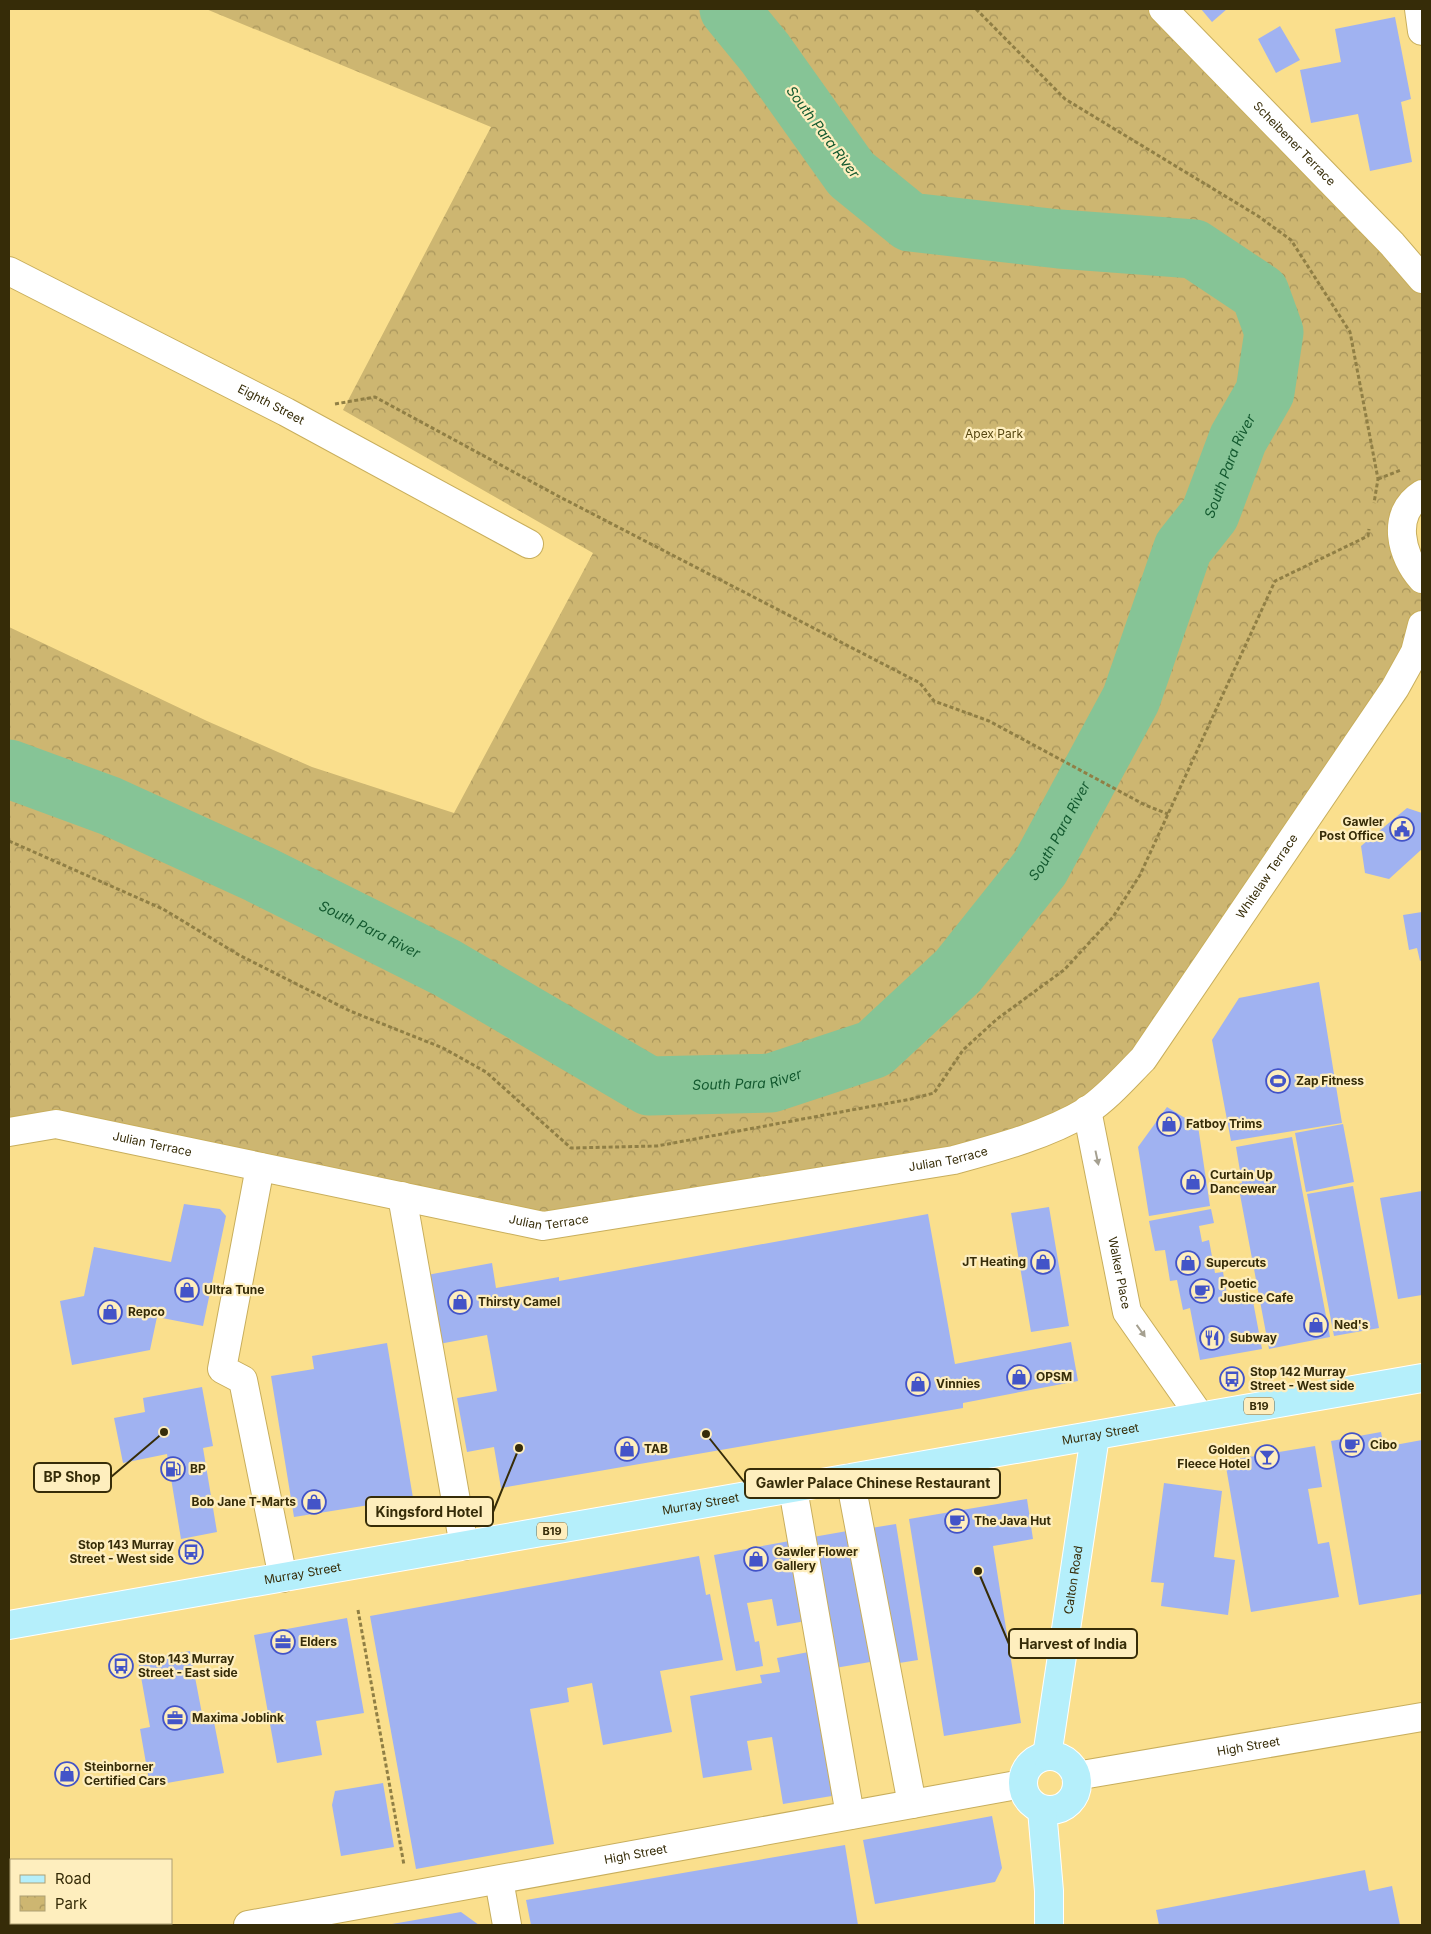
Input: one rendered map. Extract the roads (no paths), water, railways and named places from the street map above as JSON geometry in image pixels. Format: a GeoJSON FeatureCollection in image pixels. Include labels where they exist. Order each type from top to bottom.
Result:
{"type":"FeatureCollection","features":[{"type":"Feature","properties":{"kind":"main road","name":"Murray Street"},"geometry":{"type":"LineString","coordinates":[[9,1625],[1422,1378]]}},
{"type":"Feature","properties":{"kind":"main road","name":"Calton Road"},"geometry":{"type":"LineString","coordinates":[[1047,1756],[1095,1436]]}},
{"type":"Feature","properties":{"kind":"main road"},"geometry":{"type":"LineString","coordinates":[[1047,1756],[1065,1761],[1072,1767],[1076,1776],[1076,1792],[1066,1806],[1050,1811],[1042,1810],[1028,1800],[1022,1784],[1026,1768],[1032,1762],[1047,1756]]}},
{"type":"Feature","properties":{"kind":"main road"},"geometry":{"type":"LineString","coordinates":[[1042,1810],[1049,1891],[1049,1925]]}},
{"type":"Feature","properties":{"kind":"street","name":"Scheibener Terrace"},"geometry":{"type":"LineString","coordinates":[[1163,9],[1392,244],[1422,279]]}},
{"type":"Feature","properties":{"kind":"street"},"geometry":{"type":"LineString","coordinates":[[1419,9],[1422,31]]}},
{"type":"Feature","properties":{"kind":"street","name":"Eighth Street"},"geometry":{"type":"LineString","coordinates":[[9,271],[286,412],[529,544]]}},
{"type":"Feature","properties":{"kind":"street"},"geometry":{"type":"LineString","coordinates":[[1422,494],[1411,504],[1403,523],[1401,544],[1410,564],[1422,579]]}},
{"type":"Feature","properties":{"kind":"street","name":"Whitelaw Terrace"},"geometry":{"type":"LineString","coordinates":[[1087,1110],[1113,1090],[1144,1059],[1395,688],[1415,652],[1422,625]]}},
{"type":"Feature","properties":{"kind":"street","name":"Julian Terrace"},"geometry":{"type":"LineString","coordinates":[[9,1132],[56,1124],[543,1226],[954,1160],[1016,1143],[1087,1110]]}},
{"type":"Feature","properties":{"kind":"street","name":"Walker Place"},"geometry":{"type":"LineString","coordinates":[[1087,1110],[1127,1312],[1200,1416]]}},
{"type":"Feature","properties":{"kind":"street"},"geometry":{"type":"LineString","coordinates":[[260,1167],[222,1369],[243,1380],[283,1578]]}},
{"type":"Feature","properties":{"kind":"street"},"geometry":{"type":"LineString","coordinates":[[402,1196],[464,1546]]}},
{"type":"Feature","properties":{"kind":"street"},"geometry":{"type":"LineString","coordinates":[[850,1478],[912,1804]]}},
{"type":"Feature","properties":{"kind":"street"},"geometry":{"type":"LineString","coordinates":[[792,1489],[850,1815]]}},
{"type":"Feature","properties":{"kind":"street","name":"High Street"},"geometry":{"type":"LineString","coordinates":[[1076,1776],[1422,1717]]}},
{"type":"Feature","properties":{"kind":"street","name":"High Street"},"geometry":{"type":"LineString","coordinates":[[248,1925],[1022,1784]]}},
{"type":"Feature","properties":{"kind":"street"},"geometry":{"type":"LineString","coordinates":[[499,1880],[507,1925]]}},
{"type":"Feature","properties":{"kind":"waterway","name":"South Para River"},"geometry":{"type":"LineString","coordinates":[[9,769],[110,806],[259,874],[447,968],[649,1086],[771,1083],[874,1049],[958,971],[1040,868],[1131,699],[1183,548],[1210,514],[1238,439],[1265,392],[1274,332],[1260,293],[1194,249],[1059,239],[910,222],[851,174],[765,53],[729,9]]}},
{"type":"Feature","properties":{"kind":"place","name":"Gawler Post Office"},"geometry":{"type":"Point","coordinates":[1402,829]}},
{"type":"Feature","properties":{"kind":"place","name":"Zap Fitness"},"geometry":{"type":"Point","coordinates":[1278,1081]}},
{"type":"Feature","properties":{"kind":"place","name":"Fatboy Trims"},"geometry":{"type":"Point","coordinates":[1169,1124]}},
{"type":"Feature","properties":{"kind":"place","name":"Curtain Up Dancewear"},"geometry":{"type":"Point","coordinates":[1193,1182]}},
{"type":"Feature","properties":{"kind":"place","name":"JT Heating"},"geometry":{"type":"Point","coordinates":[1043,1262]}},
{"type":"Feature","properties":{"kind":"place","name":"Supercuts"},"geometry":{"type":"Point","coordinates":[1188,1263]}},
{"type":"Feature","properties":{"kind":"place","name":"Ultra Tune"},"geometry":{"type":"Point","coordinates":[187,1290]}},
{"type":"Feature","properties":{"kind":"place","name":"Poetic Justice Cafe"},"geometry":{"type":"Point","coordinates":[1202,1291]}},
{"type":"Feature","properties":{"kind":"place","name":"Thirsty Camel"},"geometry":{"type":"Point","coordinates":[460,1302]}},
{"type":"Feature","properties":{"kind":"place","name":"Repco"},"geometry":{"type":"Point","coordinates":[110,1312]}},
{"type":"Feature","properties":{"kind":"place","name":"Ned's"},"geometry":{"type":"Point","coordinates":[1316,1325]}},
{"type":"Feature","properties":{"kind":"place","name":"Subway"},"geometry":{"type":"Point","coordinates":[1212,1338]}},
{"type":"Feature","properties":{"kind":"place","name":"OPSM"},"geometry":{"type":"Point","coordinates":[1019,1377]}},
{"type":"Feature","properties":{"kind":"place","name":"Stop 142 Murray Street - West side"},"geometry":{"type":"Point","coordinates":[1232,1379]}},
{"type":"Feature","properties":{"kind":"place","name":"Vinnies"},"geometry":{"type":"Point","coordinates":[918,1384]}},
{"type":"Feature","properties":{"kind":"place","name":"BP Shop"},"geometry":{"type":"Point","coordinates":[164,1432]}},
{"type":"Feature","properties":{"kind":"place","name":"Gawler Palace Chinese Restaurant"},"geometry":{"type":"Point","coordinates":[706,1434]}},
{"type":"Feature","properties":{"kind":"place","name":"Cibo"},"geometry":{"type":"Point","coordinates":[1352,1445]}},
{"type":"Feature","properties":{"kind":"place","name":"Kingsford Hotel"},"geometry":{"type":"Point","coordinates":[519,1448]}},
{"type":"Feature","properties":{"kind":"place","name":"TAB"},"geometry":{"type":"Point","coordinates":[627,1449]}},
{"type":"Feature","properties":{"kind":"place","name":"Golden Fleece Hotel"},"geometry":{"type":"Point","coordinates":[1267,1457]}},
{"type":"Feature","properties":{"kind":"place","name":"BP"},"geometry":{"type":"Point","coordinates":[173,1469]}},
{"type":"Feature","properties":{"kind":"place","name":"Bob Jane T-Marts"},"geometry":{"type":"Point","coordinates":[314,1502]}},
{"type":"Feature","properties":{"kind":"place","name":"The Java Hut"},"geometry":{"type":"Point","coordinates":[957,1521]}},
{"type":"Feature","properties":{"kind":"place","name":"Stop 143 Murray Street - West side"},"geometry":{"type":"Point","coordinates":[191,1552]}},
{"type":"Feature","properties":{"kind":"place","name":"Gawler Flower Gallery"},"geometry":{"type":"Point","coordinates":[756,1559]}},
{"type":"Feature","properties":{"kind":"place","name":"Harvest of India"},"geometry":{"type":"Point","coordinates":[978,1571]}},
{"type":"Feature","properties":{"kind":"place","name":"Elders"},"geometry":{"type":"Point","coordinates":[283,1642]}},
{"type":"Feature","properties":{"kind":"place","name":"Stop 143 Murray Street - East side"},"geometry":{"type":"Point","coordinates":[121,1666]}},
{"type":"Feature","properties":{"kind":"place","name":"Maxima Joblink"},"geometry":{"type":"Point","coordinates":[175,1718]}},
{"type":"Feature","properties":{"kind":"place","name":"Steinborner Certified Cars"},"geometry":{"type":"Point","coordinates":[67,1774]}},
{"type":"Feature","properties":{"kind":"park label","name":"Apex Park"},"geometry":{"type":"Point","coordinates":[994,434]}}]}
